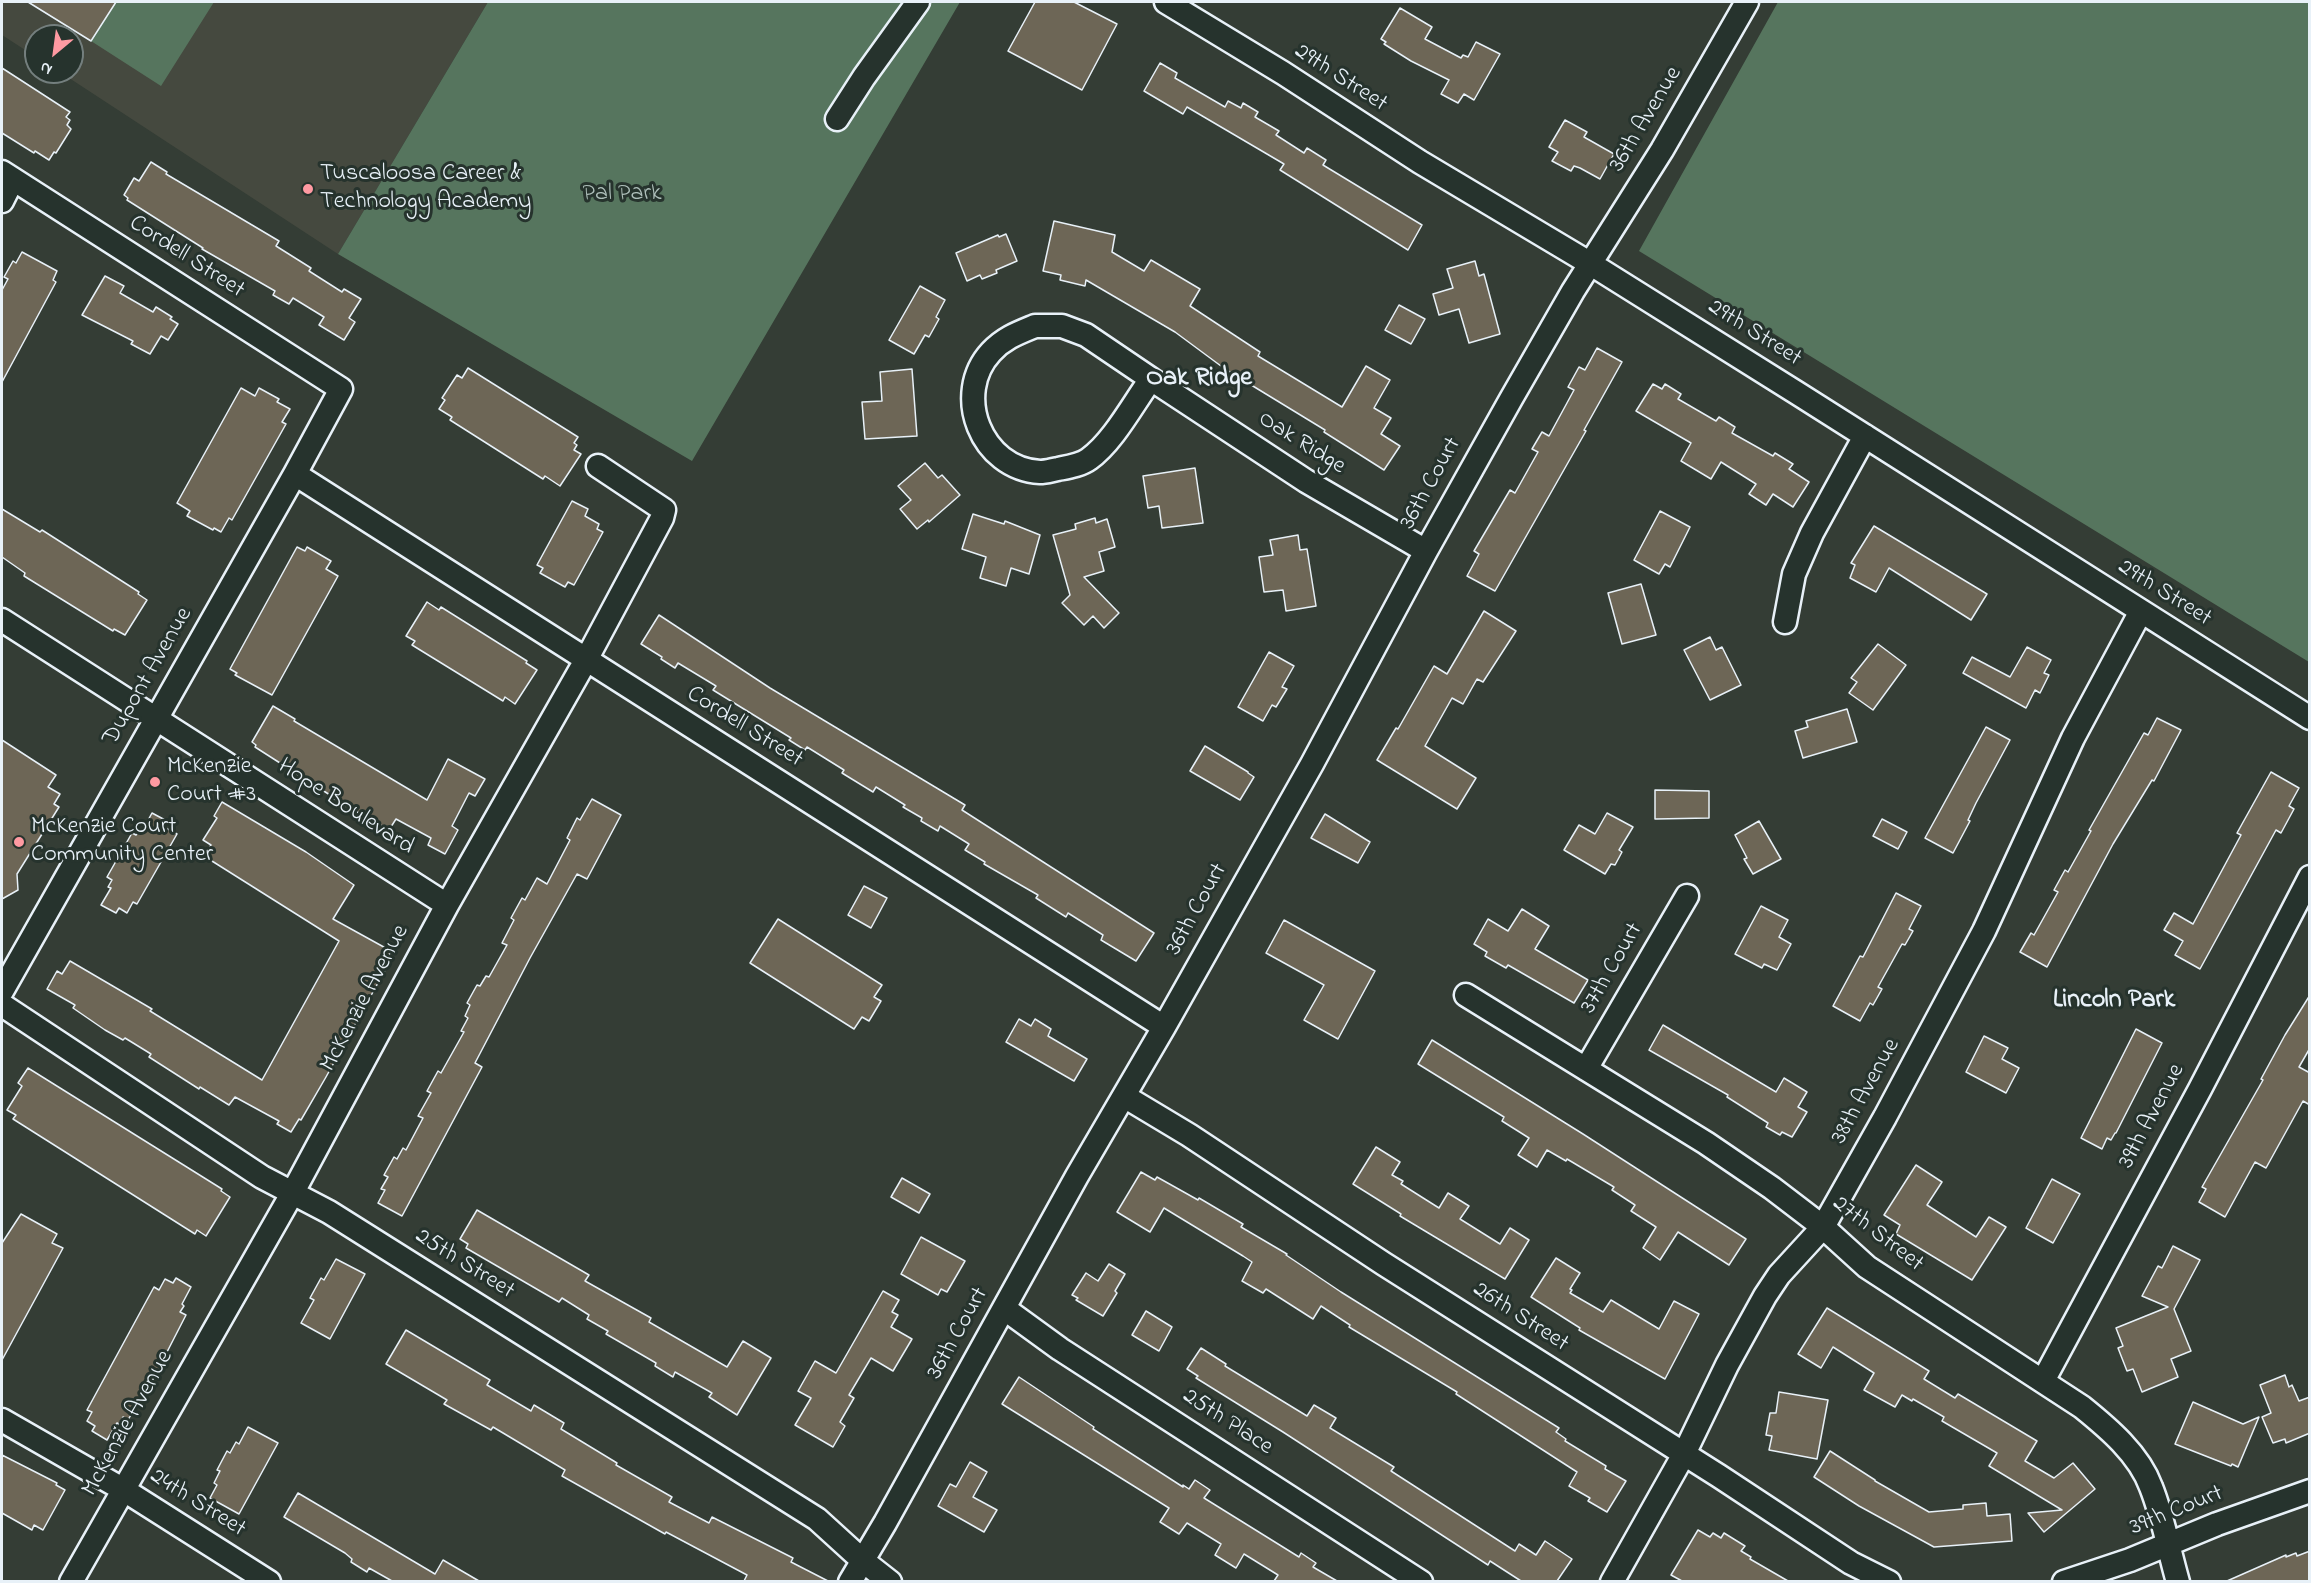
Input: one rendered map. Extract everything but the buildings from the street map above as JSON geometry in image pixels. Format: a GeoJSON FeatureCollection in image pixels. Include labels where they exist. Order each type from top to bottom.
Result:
{"type":"FeatureCollection","features":[{"type":"Feature","properties":{"kind":"street"},"geometry":{"type":"LineString","coordinates":[[837,119],[918,2]]}},
{"type":"Feature","properties":{"kind":"street","name":"29th Street"},"geometry":{"type":"LineString","coordinates":[[1166,2],[1420,162],[1591,264],[2310,718]]}},
{"type":"Feature","properties":{"kind":"street","name":"36th Avenue"},"geometry":{"type":"LineString","coordinates":[[1591,264],[1662,150],[1747,2]]}},
{"type":"Feature","properties":{"kind":"street"},"geometry":{"type":"LineString","coordinates":[[2,201],[7,176]]}},
{"type":"Feature","properties":{"kind":"street","name":"Cordell Street"},"geometry":{"type":"LineString","coordinates":[[7,176],[341,389]]}},
{"type":"Feature","properties":{"kind":"street","name":"36th Court"},"geometry":{"type":"LineString","coordinates":[[850,1581],[1005,1309],[1050,1224],[1164,1027],[1525,374],[1591,264]]}},
{"type":"Feature","properties":{"kind":"street","name":"Oak Ridge"},"geometry":{"type":"LineString","coordinates":[[1151,379],[1109,439],[1088,460],[1040,472],[1014,466],[992,450],[978,428],[972,402],[977,374],[991,352],[1010,335],[1035,326],[1062,326],[1086,335],[1306,481],[1426,550]]}},
{"type":"Feature","properties":{"kind":"street","name":"Dupont Avenue"},"geometry":{"type":"LineString","coordinates":[[2,991],[341,389]]}},
{"type":"Feature","properties":{"kind":"street"},"geometry":{"type":"LineString","coordinates":[[1785,622],[1794,574],[1817,524],[1865,436]]}},
{"type":"Feature","properties":{"kind":"street","name":"McKenzie Avenue"},"geometry":{"type":"LineString","coordinates":[[71,1581],[293,1192],[447,905],[586,660],[662,518],[664,510],[598,466]]}},
{"type":"Feature","properties":{"kind":"street","name":"Cordell Street"},"geometry":{"type":"LineString","coordinates":[[295,474],[1164,1027]]}},
{"type":"Feature","properties":{"kind":"street","name":"38th Avenue"},"geometry":{"type":"LineString","coordinates":[[1611,1581],[1683,1455],[1727,1365],[1765,1296],[1779,1275],[1823,1227],[1885,1118],[1984,931],[2073,738],[2141,611]]}},
{"type":"Feature","properties":{"kind":"street","name":"Hope Boulevard"},"geometry":{"type":"LineString","coordinates":[[2,620],[447,905]]}},
{"type":"Feature","properties":{"kind":"street","name":"39th Avenue"},"geometry":{"type":"LineString","coordinates":[[2043,1381],[2310,877]]}},
{"type":"Feature","properties":{"kind":"street","name":"37th Court"},"geometry":{"type":"LineString","coordinates":[[1586,1069],[1687,896]]}},
{"type":"Feature","properties":{"kind":"street","name":"27th Street"},"geometry":{"type":"LineString","coordinates":[[1466,995],[1706,1143],[1772,1188],[1823,1227],[1867,1267],[2082,1407],[2122,1443],[2151,1486],[2178,1581]]}},
{"type":"Feature","properties":{"kind":"street","name":"25th Street"},"geometry":{"type":"LineString","coordinates":[[2,1005],[262,1177],[339,1218],[817,1519],[862,1560],[890,1581]]}},
{"type":"Feature","properties":{"kind":"street","name":"26th Street"},"geometry":{"type":"LineString","coordinates":[[1124,1096],[1189,1135],[1384,1264],[1851,1563],[1889,1581]]}},
{"type":"Feature","properties":{"kind":"street","name":"25th Place"},"geometry":{"type":"LineString","coordinates":[[1005,1309],[1060,1349],[1421,1581]]}},
{"type":"Feature","properties":{"kind":"street","name":"24th Street"},"geometry":{"type":"LineString","coordinates":[[2,1420],[124,1490],[269,1581]]}},
{"type":"Feature","properties":{"kind":"street","name":"39th Court"},"geometry":{"type":"LineString","coordinates":[[2064,1581],[2310,1491]]}},
{"type":"Feature","properties":{"kind":"shaded area","name":"Tuscaloosa Career & Technology Academy"},"geometry":{"type":"Polygon","coordinates":[[[2,2],[488,2],[338,254],[78,84],[84,84],[84,24],[24,24],[24,49],[2,35],[2,2]]]}},
{"type":"Feature","properties":{"kind":"green space"},"geometry":{"type":"Polygon","coordinates":[[[116,2],[214,2],[161,86],[91,41],[116,2]]]}},
{"type":"Feature","properties":{"kind":"green space","name":"Pal Park"},"geometry":{"type":"Polygon","coordinates":[[[488,2],[960,2],[692,461],[338,254],[488,2]]]}},
{"type":"Feature","properties":{"kind":"green space"},"geometry":{"type":"Polygon","coordinates":[[[1778,2],[2309,2],[2309,662],[1639,251],[1778,2]]]}},
{"type":"Feature","properties":{"kind":"place","name":"Tuscaloosa Career & Technology Academy"},"geometry":{"type":"Point","coordinates":[308,189]}},
{"type":"Feature","properties":{"kind":"place","name":"McKenzie Court #3"},"geometry":{"type":"Point","coordinates":[155,782]}},
{"type":"Feature","properties":{"kind":"place","name":"McKenzie Court Community Center"},"geometry":{"type":"Point","coordinates":[19,842]}},
{"type":"Feature","properties":{"kind":"district","name":"Oak Ridge"},"geometry":{"type":"Point","coordinates":[1199,380]}},
{"type":"Feature","properties":{"kind":"district","name":"Lincoln Park"},"geometry":{"type":"Point","coordinates":[2114,1002]}}]}
